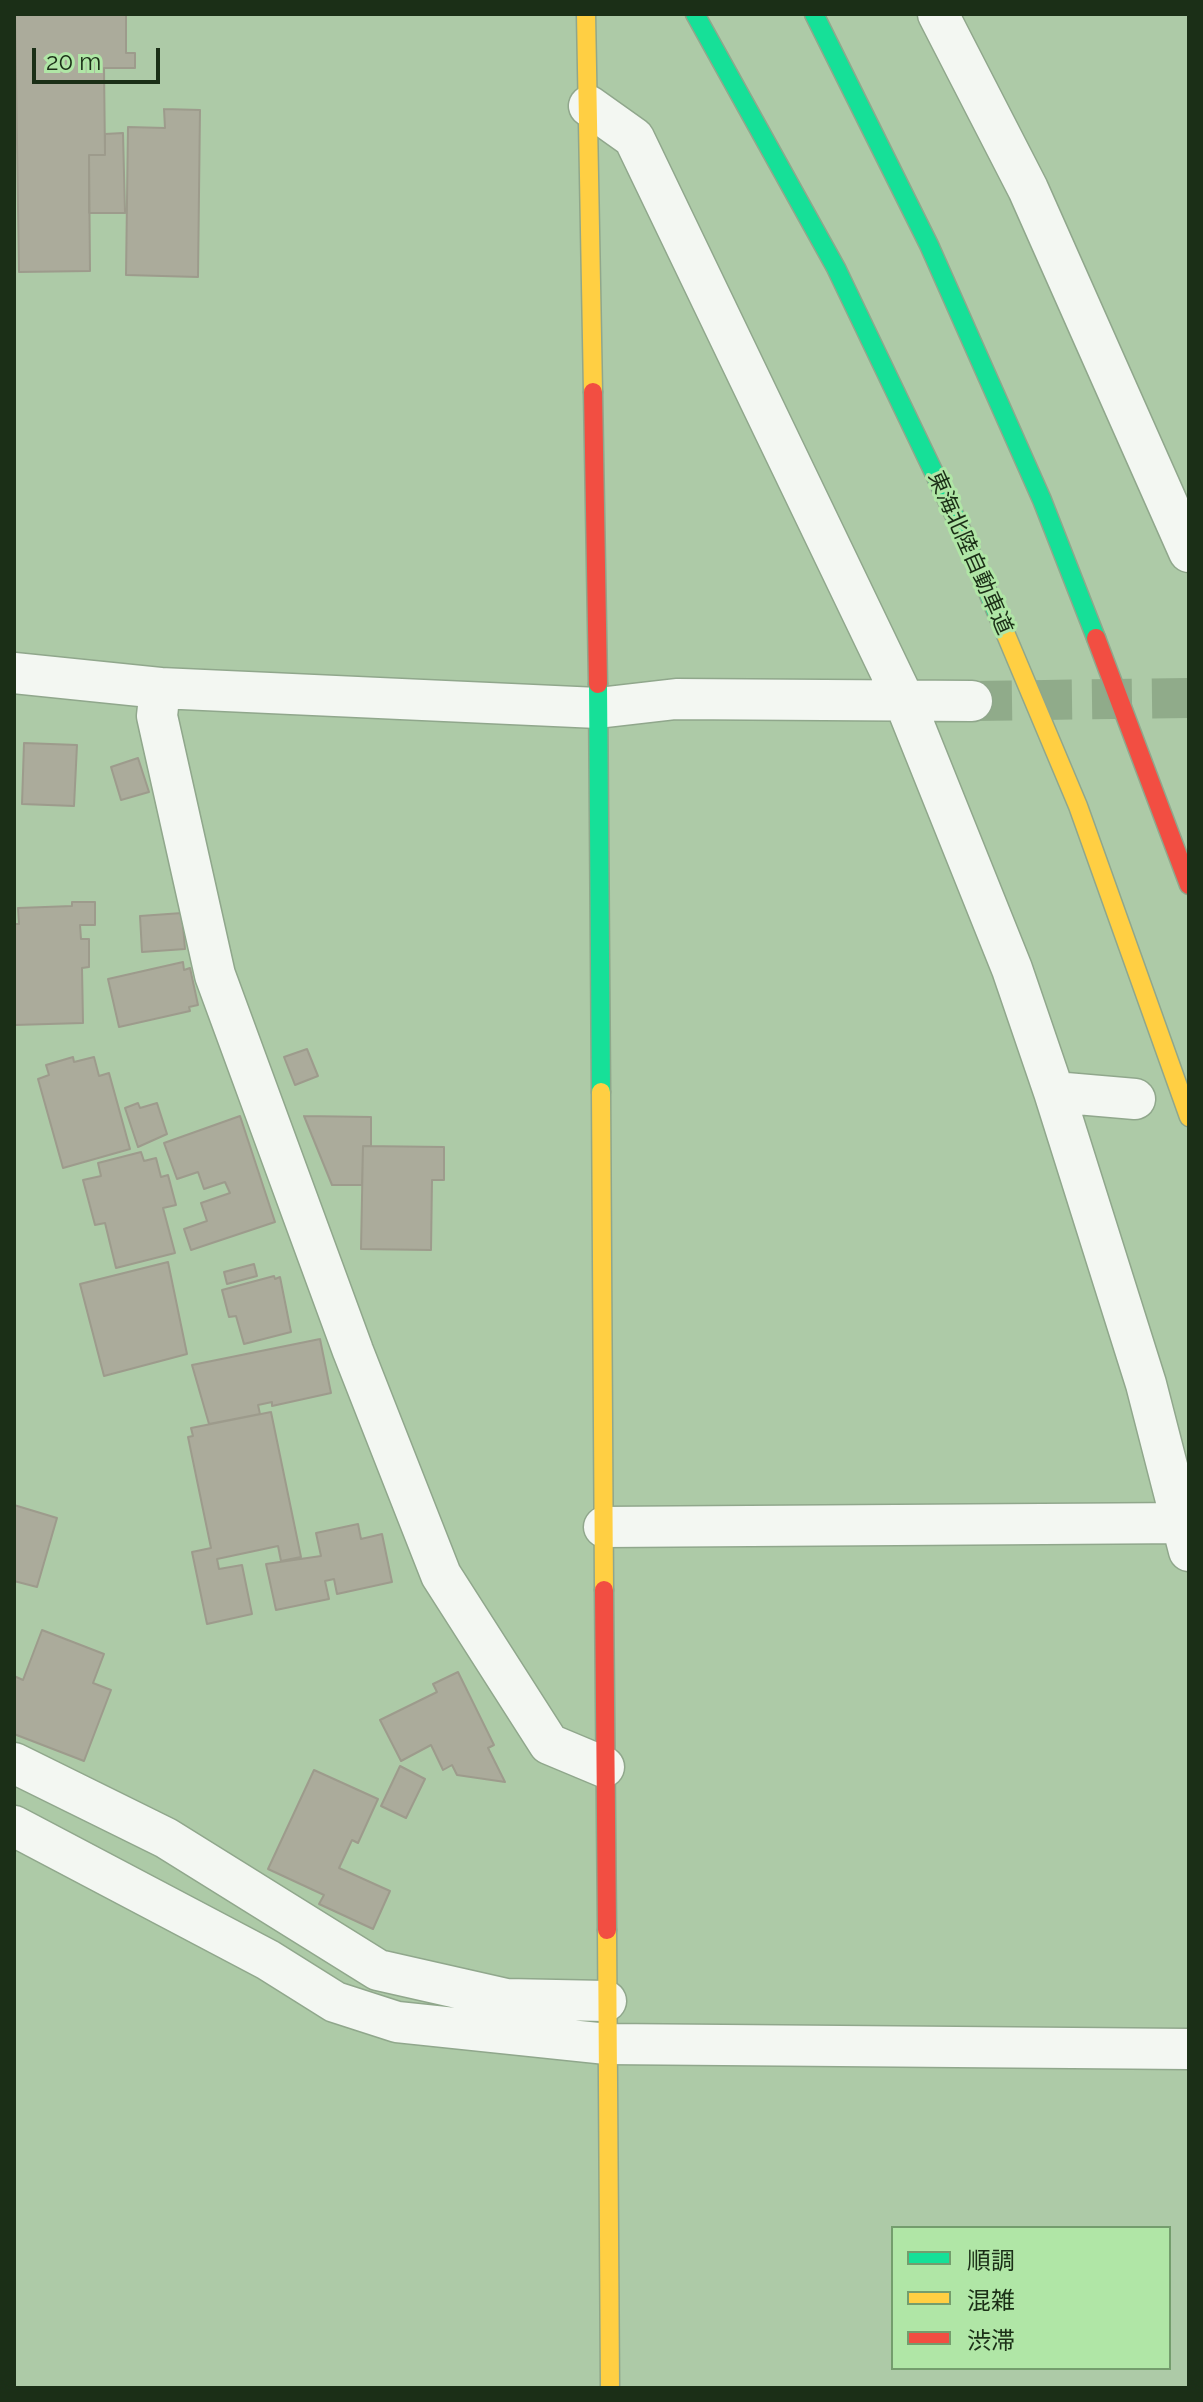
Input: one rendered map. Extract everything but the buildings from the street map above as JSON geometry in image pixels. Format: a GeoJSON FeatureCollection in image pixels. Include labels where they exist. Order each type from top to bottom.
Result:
{"type":"FeatureCollection","features":[{"type":"Feature","properties":{"kind":"main road"},"geometry":{"type":"LineString","coordinates":[[586,14],[598,708],[610,2388]]}},
{"type":"Feature","properties":{"kind":"main road","name":"東海北陸自動車道"},"geometry":{"type":"LineString","coordinates":[[695,14],[836,268],[960,527],[1078,806],[1189,1117]]}},
{"type":"Feature","properties":{"kind":"main road"},"geometry":{"type":"LineString","coordinates":[[814,14],[929,245],[1042,500],[1157,792],[1189,885]]}},
{"type":"Feature","properties":{"kind":"street"},"geometry":{"type":"LineString","coordinates":[[938,14],[1028,189],[1189,552]]}},
{"type":"Feature","properties":{"kind":"street"},"geometry":{"type":"LineString","coordinates":[[589,106],[634,138],[904,700],[1012,969],[1054,1092],[1146,1384],[1187,1532],[604,1527]]}},
{"type":"Feature","properties":{"kind":"street"},"geometry":{"type":"LineString","coordinates":[[14,673],[160,688],[598,708],[676,699],[972,701]]}},
{"type":"Feature","properties":{"kind":"street"},"geometry":{"type":"LineString","coordinates":[[160,688],[157,716],[215,975],[353,1351],[441,1575],[549,1744],[604,1767]]}},
{"type":"Feature","properties":{"kind":"street"},"geometry":{"type":"LineString","coordinates":[[1054,1092],[1135,1099]]}},
{"type":"Feature","properties":{"kind":"street"},"geometry":{"type":"LineString","coordinates":[[14,1763],[166,1838],[378,1970],[506,1999],[606,2001]]}},
{"type":"Feature","properties":{"kind":"street"},"geometry":{"type":"LineString","coordinates":[[14,1826],[268,1960],[335,2002],[397,2022],[607,2044],[1189,2049]]}},
{"type":"Feature","properties":{"kind":"tunnel"},"geometry":{"type":"LineString","coordinates":[[972,701],[1189,698]]}},
{"type":"Feature","properties":{"kind":"traffic: fast"},"geometry":{"type":"LineString","coordinates":[[695,14],[836,268],[960,527],[1004,630]]}},
{"type":"Feature","properties":{"kind":"traffic: fast"},"geometry":{"type":"LineString","coordinates":[[814,14],[929,245],[1042,500],[1096,638]]}},
{"type":"Feature","properties":{"kind":"traffic: fast"},"geometry":{"type":"LineString","coordinates":[[598,684],[601,1092]]}},
{"type":"Feature","properties":{"kind":"traffic: slow"},"geometry":{"type":"LineString","coordinates":[[586,14],[593,392]]}},
{"type":"Feature","properties":{"kind":"traffic: slow"},"geometry":{"type":"LineString","coordinates":[[1004,630],[1078,806],[1189,1117]]}},
{"type":"Feature","properties":{"kind":"traffic: slow"},"geometry":{"type":"LineString","coordinates":[[601,1092],[604,1590]]}},
{"type":"Feature","properties":{"kind":"traffic: slow"},"geometry":{"type":"LineString","coordinates":[[607,1930],[610,2388]]}},
{"type":"Feature","properties":{"kind":"traffic: jam"},"geometry":{"type":"LineString","coordinates":[[593,392],[598,684]]}},
{"type":"Feature","properties":{"kind":"traffic: jam"},"geometry":{"type":"LineString","coordinates":[[1096,638],[1189,885]]}},
{"type":"Feature","properties":{"kind":"traffic: jam"},"geometry":{"type":"LineString","coordinates":[[604,1590],[607,1930]]}}]}
